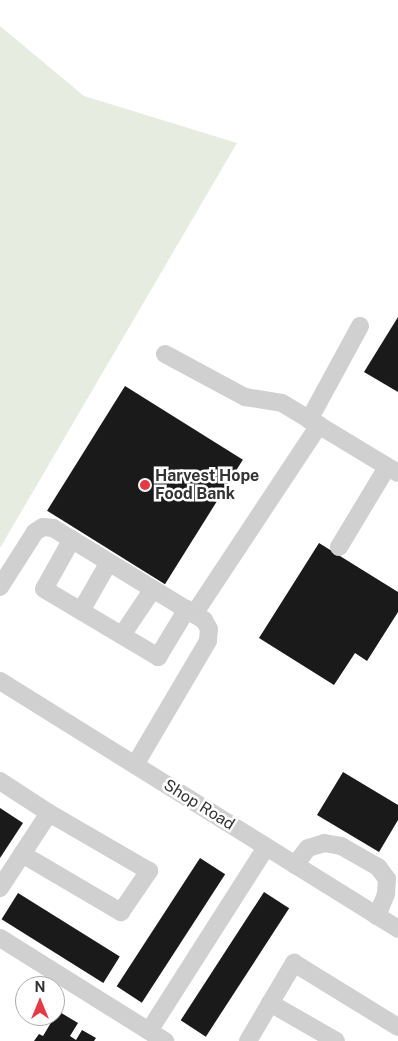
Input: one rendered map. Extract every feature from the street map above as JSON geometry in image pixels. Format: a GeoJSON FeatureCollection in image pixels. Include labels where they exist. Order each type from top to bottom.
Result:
{"type":"FeatureCollection","features":[{"type":"Feature","properties":{"kind":"street"},"geometry":{"type":"LineString","coordinates":[[72,539],[44,589],[158,657],[190,612],[314,422],[360,326]]}},
{"type":"Feature","properties":{"kind":"street"},"geometry":{"type":"LineString","coordinates":[[165,354],[245,397],[282,403],[393,470],[339,547]]}},
{"type":"Feature","properties":{"kind":"street"},"geometry":{"type":"LineString","coordinates":[[0,587],[35,532],[43,527],[54,528],[204,620],[209,629],[208,641],[135,765]]}},
{"type":"Feature","properties":{"kind":"street"},"geometry":{"type":"LineString","coordinates":[[81,611],[109,562]]}},
{"type":"Feature","properties":{"kind":"street"},"geometry":{"type":"LineString","coordinates":[[122,636],[153,588]]}},
{"type":"Feature","properties":{"kind":"street","name":"Shop Road"},"geometry":{"type":"LineString","coordinates":[[0,681],[398,929]]}},
{"type":"Feature","properties":{"kind":"street"},"geometry":{"type":"LineString","coordinates":[[0,781],[49,813],[149,871],[121,912],[22,854]]}},
{"type":"Feature","properties":{"kind":"street"},"geometry":{"type":"LineString","coordinates":[[0,888],[49,813]]}},
{"type":"Feature","properties":{"kind":"street"},"geometry":{"type":"LineString","coordinates":[[295,865],[308,848],[324,843],[341,846],[378,867],[387,879],[377,916]]}},
{"type":"Feature","properties":{"kind":"street"},"geometry":{"type":"LineString","coordinates":[[149,1031],[266,847]]}},
{"type":"Feature","properties":{"kind":"street"},"geometry":{"type":"LineString","coordinates":[[0,938],[165,1041]]}},
{"type":"Feature","properties":{"kind":"street"},"geometry":{"type":"LineString","coordinates":[[248,1041],[294,963],[398,1027]]}},
{"type":"Feature","properties":{"kind":"street"},"geometry":{"type":"LineString","coordinates":[[270,1003],[336,1041]]}},
{"type":"Feature","properties":{"kind":"shaded area"},"geometry":{"type":"Polygon","coordinates":[[[0,26],[84,96],[237,143],[0,548],[0,26]]]}},
{"type":"Feature","properties":{"kind":"building"},"geometry":{"type":"Polygon","coordinates":[[[398,317],[398,392],[364,372],[398,317]]]}},
{"type":"Feature","properties":{"kind":"building","name":"Harvest Hope Food Bank"},"geometry":{"type":"Polygon","coordinates":[[[125,386],[243,460],[165,584],[47,511],[125,386]]]}},
{"type":"Feature","properties":{"kind":"building"},"geometry":{"type":"Polygon","coordinates":[[[319,543],[398,592],[398,612],[367,661],[355,653],[334,685],[259,638],[319,543]]]}},
{"type":"Feature","properties":{"kind":"building"},"geometry":{"type":"Polygon","coordinates":[[[343,772],[398,805],[398,820],[379,852],[317,815],[343,772]]]}},
{"type":"Feature","properties":{"kind":"building"},"geometry":{"type":"Polygon","coordinates":[[[0,808],[23,823],[0,858],[0,808]]]}},
{"type":"Feature","properties":{"kind":"building"},"geometry":{"type":"Polygon","coordinates":[[[200,858],[225,874],[142,1003],[117,986],[200,858]]]}},
{"type":"Feature","properties":{"kind":"building"},"geometry":{"type":"Polygon","coordinates":[[[264,892],[289,908],[206,1037],[181,1020],[264,892]]]}},
{"type":"Feature","properties":{"kind":"building"},"geometry":{"type":"Polygon","coordinates":[[[18,893],[120,957],[103,983],[2,919],[18,893]]]}},
{"type":"Feature","properties":{"kind":"building"},"geometry":{"type":"Polygon","coordinates":[[[65,1015],[78,1023],[70,1036],[76,1040],[82,1030],[96,1038],[94,1041],[34,1041],[39,1034],[43,1036],[49,1026],[65,1026],[65,1015]]]}},
{"type":"Feature","properties":{"kind":"place","name":"Harvest Hope Food Bank"},"geometry":{"type":"Point","coordinates":[145,485]}}]}
